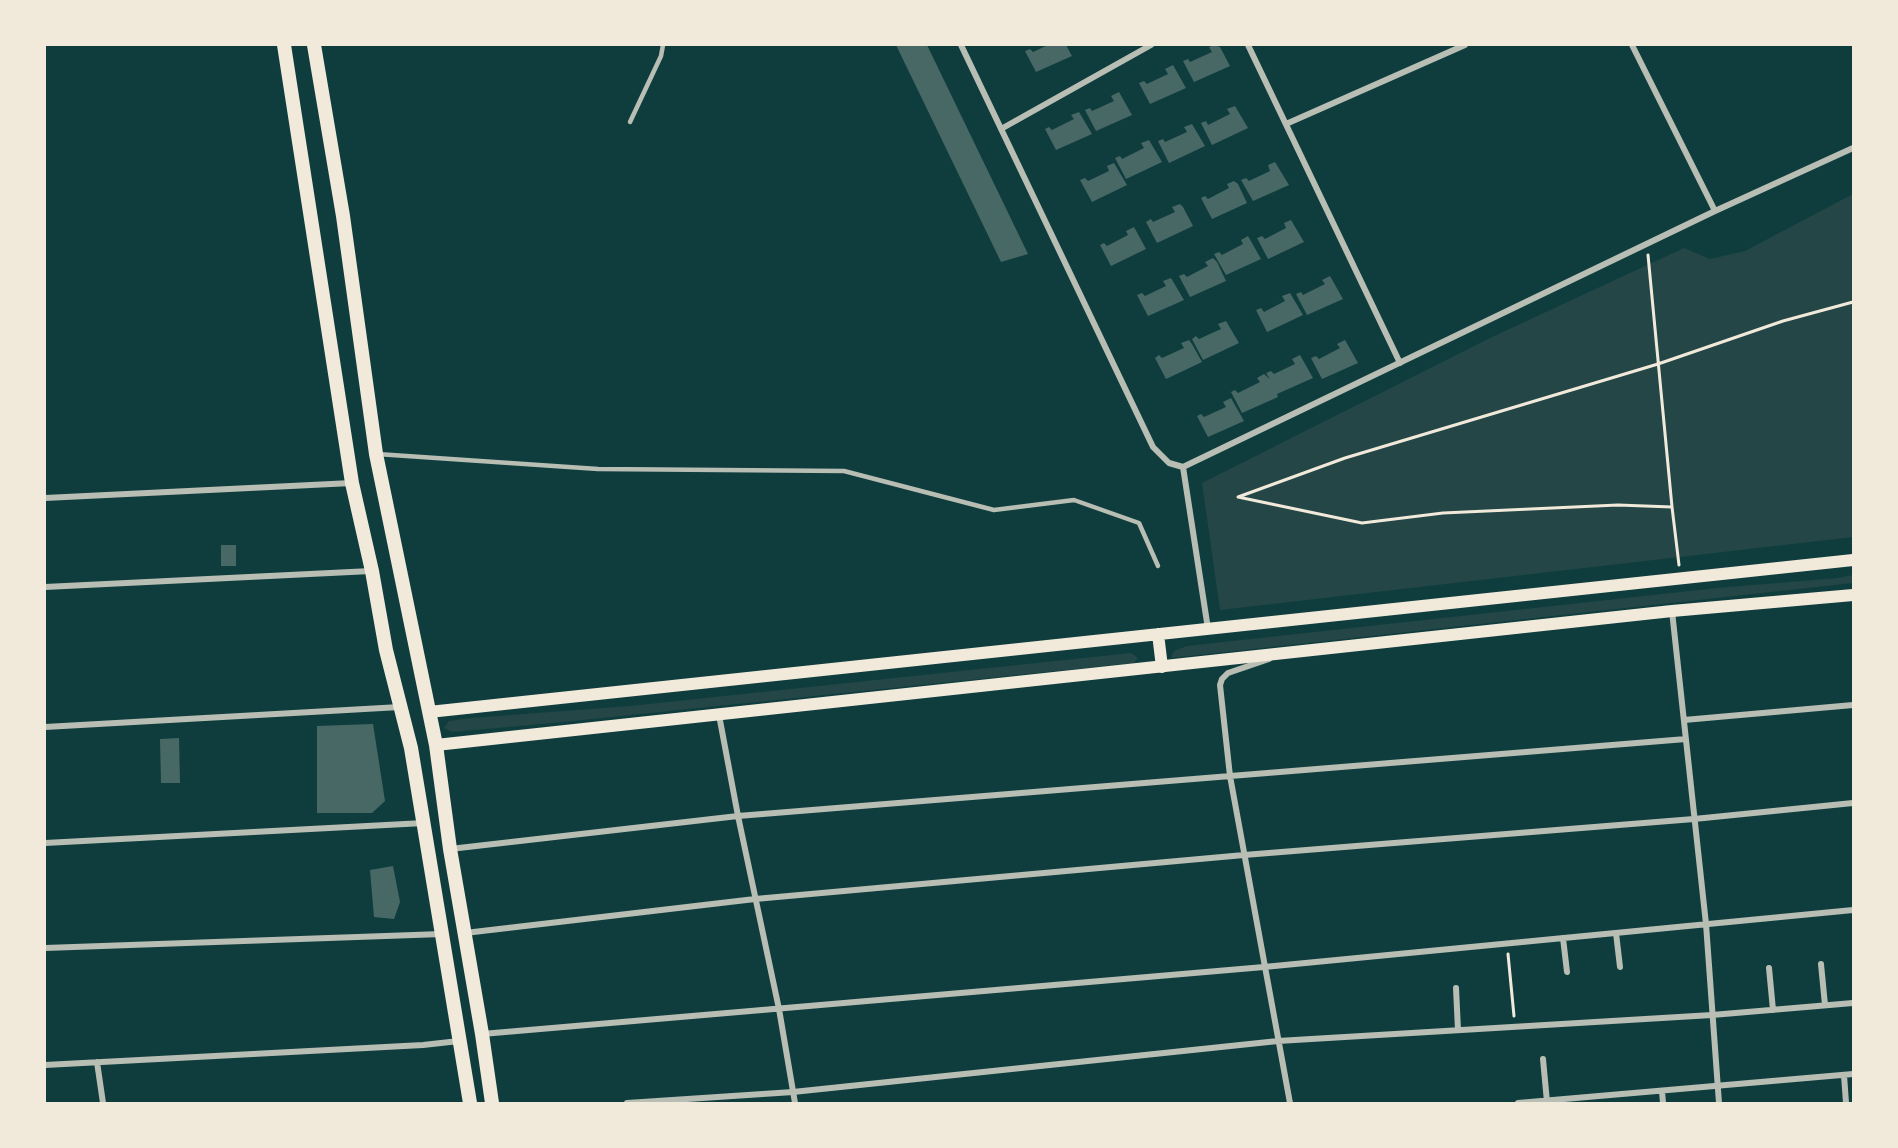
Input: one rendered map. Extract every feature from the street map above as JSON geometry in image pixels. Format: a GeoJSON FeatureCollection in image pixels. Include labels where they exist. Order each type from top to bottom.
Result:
{"type":"FeatureCollection","features":[{"type":"Feature","properties":{"kind":"main road"},"geometry":{"type":"LineString","coordinates":[[284,45],[352,483],[372,571],[386,650],[411,748],[470,1103]]}},
{"type":"Feature","properties":{"kind":"main road"},"geometry":{"type":"LineString","coordinates":[[315,45],[343,216],[376,454],[436,745],[450,849],[492,1103]]}},
{"type":"Feature","properties":{"kind":"main road"},"geometry":{"type":"LineString","coordinates":[[402,711],[429,712],[1853,560]]}},
{"type":"Feature","properties":{"kind":"main road"},"geometry":{"type":"LineString","coordinates":[[411,748],[1672,611],[1853,595]]}},
{"type":"Feature","properties":{"kind":"main road"},"geometry":{"type":"LineString","coordinates":[[1158,634],[1162,667]]}},
{"type":"Feature","properties":{"kind":"street"},"geometry":{"type":"LineString","coordinates":[[961,45],[1153,447],[1169,463],[1183,467],[1715,211],[1853,148]]}},
{"type":"Feature","properties":{"kind":"street"},"geometry":{"type":"LineString","coordinates":[[1001,129],[1151,45]]}},
{"type":"Feature","properties":{"kind":"street"},"geometry":{"type":"LineString","coordinates":[[1248,45],[1401,363]]}},
{"type":"Feature","properties":{"kind":"street"},"geometry":{"type":"LineString","coordinates":[[1286,124],[1465,45]]}},
{"type":"Feature","properties":{"kind":"street"},"geometry":{"type":"LineString","coordinates":[[1632,45],[1715,211]]}},
{"type":"Feature","properties":{"kind":"street"},"geometry":{"type":"LineString","coordinates":[[1183,467],[1208,629]]}},
{"type":"Feature","properties":{"kind":"street"},"geometry":{"type":"LineString","coordinates":[[45,498],[352,483]]}},
{"type":"Feature","properties":{"kind":"street"},"geometry":{"type":"LineString","coordinates":[[45,587],[372,571]]}},
{"type":"Feature","properties":{"kind":"street"},"geometry":{"type":"LineString","coordinates":[[1672,611],[1706,924],[1719,1103]]}},
{"type":"Feature","properties":{"kind":"street"},"geometry":{"type":"LineString","coordinates":[[1284,654],[1228,673],[1220,685],[1230,776],[1290,1103]]}},
{"type":"Feature","properties":{"kind":"street"},"geometry":{"type":"LineString","coordinates":[[1684,720],[1853,705]]}},
{"type":"Feature","properties":{"kind":"street"},"geometry":{"type":"LineString","coordinates":[[45,727],[402,711]]}},
{"type":"Feature","properties":{"kind":"street"},"geometry":{"type":"LineString","coordinates":[[719,715],[779,1009],[795,1103]]}},
{"type":"Feature","properties":{"kind":"street"},"geometry":{"type":"LineString","coordinates":[[450,849],[738,816],[1686,740]]}},
{"type":"Feature","properties":{"kind":"street"},"geometry":{"type":"LineString","coordinates":[[464,933],[755,899],[1244,855],[1694,819],[1853,803]]}},
{"type":"Feature","properties":{"kind":"street"},"geometry":{"type":"LineString","coordinates":[[45,843],[424,823]]}},
{"type":"Feature","properties":{"kind":"street"},"geometry":{"type":"LineString","coordinates":[[482,1034],[1264,967],[1853,910]]}},
{"type":"Feature","properties":{"kind":"street"},"geometry":{"type":"LineString","coordinates":[[1616,933],[1620,967]]}},
{"type":"Feature","properties":{"kind":"street"},"geometry":{"type":"LineString","coordinates":[[45,948],[442,934]]}},
{"type":"Feature","properties":{"kind":"street"},"geometry":{"type":"LineString","coordinates":[[1563,938],[1567,972]]}},
{"type":"Feature","properties":{"kind":"street"},"geometry":{"type":"LineString","coordinates":[[1821,964],[1825,1005]]}},
{"type":"Feature","properties":{"kind":"street"},"geometry":{"type":"LineString","coordinates":[[1769,968],[1773,1010]]}},
{"type":"Feature","properties":{"kind":"street"},"geometry":{"type":"LineString","coordinates":[[1456,988],[1458,1030]]}},
{"type":"Feature","properties":{"kind":"street"},"geometry":{"type":"LineString","coordinates":[[627,1103],[793,1092],[1278,1041],[1712,1015],[1853,1003]]}},
{"type":"Feature","properties":{"kind":"street"},"geometry":{"type":"LineString","coordinates":[[45,1065],[423,1045],[460,1041]]}},
{"type":"Feature","properties":{"kind":"street"},"geometry":{"type":"LineString","coordinates":[[1543,1059],[1547,1102]]}},
{"type":"Feature","properties":{"kind":"street"},"geometry":{"type":"LineString","coordinates":[[97,1062],[103,1103]]}},
{"type":"Feature","properties":{"kind":"street"},"geometry":{"type":"LineString","coordinates":[[1518,1103],[1853,1074]]}},
{"type":"Feature","properties":{"kind":"street"},"geometry":{"type":"LineString","coordinates":[[1844,1075],[1846,1103]]}},
{"type":"Feature","properties":{"kind":"street"},"geometry":{"type":"LineString","coordinates":[[1662,1091],[1663,1103]]}},
{"type":"Feature","properties":{"kind":"lane"},"geometry":{"type":"LineString","coordinates":[[630,122],[661,56],[663,45]]}},
{"type":"Feature","properties":{"kind":"lane"},"geometry":{"type":"LineString","coordinates":[[376,454],[598,469],[844,471],[994,510],[1074,500],[1139,523],[1158,566]]}},
{"type":"Feature","properties":{"kind":"path"},"geometry":{"type":"LineString","coordinates":[[1647,244],[1680,579]]}},
{"type":"Feature","properties":{"kind":"path"},"geometry":{"type":"LineString","coordinates":[[1672,507],[1618,505],[1443,513],[1362,524],[1238,497],[1345,458],[1658,364],[1783,321],[1853,302]]}},
{"type":"Feature","properties":{"kind":"path"},"geometry":{"type":"LineString","coordinates":[[1506,943],[1516,1026]]}},
{"type":"Feature","properties":{"kind":"shaded area"},"geometry":{"type":"Polygon","coordinates":[[[1853,194],[1853,537],[1220,610],[1202,483],[1492,337],[1684,248],[1710,259],[1745,251],[1853,194]]]}},
{"type":"Feature","properties":{"kind":"shaded area"},"geometry":{"type":"Polygon","coordinates":[[[1853,575],[1853,583],[1171,658],[1174,651],[1187,646],[1853,575]]]}},
{"type":"Feature","properties":{"kind":"shaded area"},"geometry":{"type":"Polygon","coordinates":[[[1131,653],[1138,658],[1134,663],[554,723],[452,732],[444,728],[449,721],[471,718],[630,706],[1131,653]]]}},
{"type":"Feature","properties":{"kind":"building"},"geometry":{"type":"Polygon","coordinates":[[[896,45],[927,45],[1028,254],[1001,262],[896,45]]]}},
{"type":"Feature","properties":{"kind":"building"},"geometry":{"type":"Polygon","coordinates":[[[1048,45],[1066,45],[1072,56],[1036,72],[1025,51],[1030,49],[1033,52],[1048,45]]]}},
{"type":"Feature","properties":{"kind":"building"},"geometry":{"type":"Polygon","coordinates":[[[1214,45],[1220,47],[1230,66],[1194,82],[1183,61],[1188,59],[1190,62],[1212,52],[1209,47],[1214,45]]]}},
{"type":"Feature","properties":{"kind":"building"},"geometry":{"type":"Polygon","coordinates":[[[1173,65],[1186,88],[1150,104],[1139,83],[1144,81],[1147,84],[1168,74],[1165,69],[1173,65]]]}},
{"type":"Feature","properties":{"kind":"building"},"geometry":{"type":"Polygon","coordinates":[[[1119,92],[1132,115],[1096,131],[1085,110],[1090,108],[1092,111],[1114,101],[1111,96],[1119,92]]]}},
{"type":"Feature","properties":{"kind":"building"},"geometry":{"type":"Polygon","coordinates":[[[1235,106],[1248,128],[1212,145],[1201,123],[1206,121],[1208,125],[1230,114],[1227,109],[1235,106]]]}},
{"type":"Feature","properties":{"kind":"building"},"geometry":{"type":"Polygon","coordinates":[[[1079,112],[1092,134],[1056,150],[1045,129],[1049,127],[1052,130],[1074,119],[1071,115],[1079,112]]]}},
{"type":"Feature","properties":{"kind":"building"},"geometry":{"type":"Polygon","coordinates":[[[1192,124],[1205,146],[1169,163],[1158,141],[1163,139],[1165,142],[1187,132],[1184,127],[1192,124]]]}},
{"type":"Feature","properties":{"kind":"building"},"geometry":{"type":"Polygon","coordinates":[[[1149,140],[1162,162],[1126,179],[1115,158],[1120,156],[1122,159],[1144,148],[1141,143],[1149,140]]]}},
{"type":"Feature","properties":{"kind":"building"},"geometry":{"type":"Polygon","coordinates":[[[1275,162],[1289,185],[1253,201],[1241,180],[1246,178],[1249,181],[1270,171],[1268,165],[1275,162]]]}},
{"type":"Feature","properties":{"kind":"building"},"geometry":{"type":"Polygon","coordinates":[[[1114,163],[1127,185],[1092,202],[1080,180],[1085,178],[1088,181],[1109,171],[1107,166],[1114,163]]]}},
{"type":"Feature","properties":{"kind":"building"},"geometry":{"type":"Polygon","coordinates":[[[1234,181],[1238,184],[1247,203],[1212,219],[1201,198],[1205,196],[1208,199],[1229,188],[1227,184],[1234,181]]]}},
{"type":"Feature","properties":{"kind":"building"},"geometry":{"type":"Polygon","coordinates":[[[1180,204],[1193,226],[1157,243],[1146,222],[1151,219],[1153,222],[1175,212],[1172,207],[1180,204]]]}},
{"type":"Feature","properties":{"kind":"building"},"geometry":{"type":"Polygon","coordinates":[[[1291,220],[1304,242],[1268,259],[1257,238],[1262,236],[1265,239],[1286,228],[1284,223],[1291,220]]]}},
{"type":"Feature","properties":{"kind":"building"},"geometry":{"type":"Polygon","coordinates":[[[1134,227],[1146,249],[1111,266],[1100,245],[1104,243],[1107,246],[1128,235],[1126,231],[1134,227]]]}},
{"type":"Feature","properties":{"kind":"building"},"geometry":{"type":"Polygon","coordinates":[[[1248,236],[1261,259],[1226,275],[1214,254],[1219,252],[1222,255],[1243,244],[1241,240],[1248,236]]]}},
{"type":"Feature","properties":{"kind":"building"},"geometry":{"type":"Polygon","coordinates":[[[1213,258],[1226,281],[1190,297],[1179,276],[1184,274],[1187,277],[1208,266],[1205,262],[1213,258]]]}},
{"type":"Feature","properties":{"kind":"building"},"geometry":{"type":"Polygon","coordinates":[[[1330,276],[1343,299],[1307,315],[1296,294],[1301,292],[1303,295],[1325,284],[1322,280],[1330,276]]]}},
{"type":"Feature","properties":{"kind":"building"},"geometry":{"type":"Polygon","coordinates":[[[1171,278],[1184,300],[1148,316],[1137,295],[1142,293],[1145,296],[1166,286],[1163,281],[1171,278]]]}},
{"type":"Feature","properties":{"kind":"building"},"geometry":{"type":"Polygon","coordinates":[[[1290,293],[1303,315],[1267,332],[1256,310],[1261,308],[1264,312],[1285,301],[1282,296],[1290,293]]]}},
{"type":"Feature","properties":{"kind":"building"},"geometry":{"type":"Polygon","coordinates":[[[1226,321],[1239,343],[1203,360],[1192,339],[1196,336],[1199,339],[1221,329],[1218,324],[1226,321]]]}},
{"type":"Feature","properties":{"kind":"building"},"geometry":{"type":"Polygon","coordinates":[[[1189,340],[1202,362],[1166,379],[1155,358],[1159,355],[1162,358],[1184,348],[1181,343],[1189,340]]]}},
{"type":"Feature","properties":{"kind":"building"},"geometry":{"type":"Polygon","coordinates":[[[1345,340],[1358,363],[1322,379],[1311,358],[1316,356],[1319,359],[1340,348],[1337,344],[1345,340]]]}},
{"type":"Feature","properties":{"kind":"building"},"geometry":{"type":"Polygon","coordinates":[[[1300,355],[1313,378],[1242,413],[1231,392],[1235,390],[1238,393],[1260,382],[1257,378],[1264,374],[1270,379],[1266,373],[1271,371],[1274,374],[1295,364],[1292,359],[1300,355]]]}},
{"type":"Feature","properties":{"kind":"building"},"geometry":{"type":"Polygon","coordinates":[[[1231,398],[1244,421],[1208,437],[1197,416],[1201,414],[1204,417],[1226,407],[1223,402],[1231,398]]]}},
{"type":"Feature","properties":{"kind":"building"},"geometry":{"type":"Polygon","coordinates":[[[221,545],[236,545],[236,566],[221,566],[221,545]]]}},
{"type":"Feature","properties":{"kind":"building"},"geometry":{"type":"Polygon","coordinates":[[[373,724],[385,801],[372,813],[317,813],[317,726],[373,724]]]}},
{"type":"Feature","properties":{"kind":"building"},"geometry":{"type":"Polygon","coordinates":[[[179,738],[180,783],[161,783],[160,739],[179,738]]]}},
{"type":"Feature","properties":{"kind":"building"},"geometry":{"type":"Polygon","coordinates":[[[393,866],[400,902],[394,919],[374,917],[370,870],[393,866]]]}}]}
